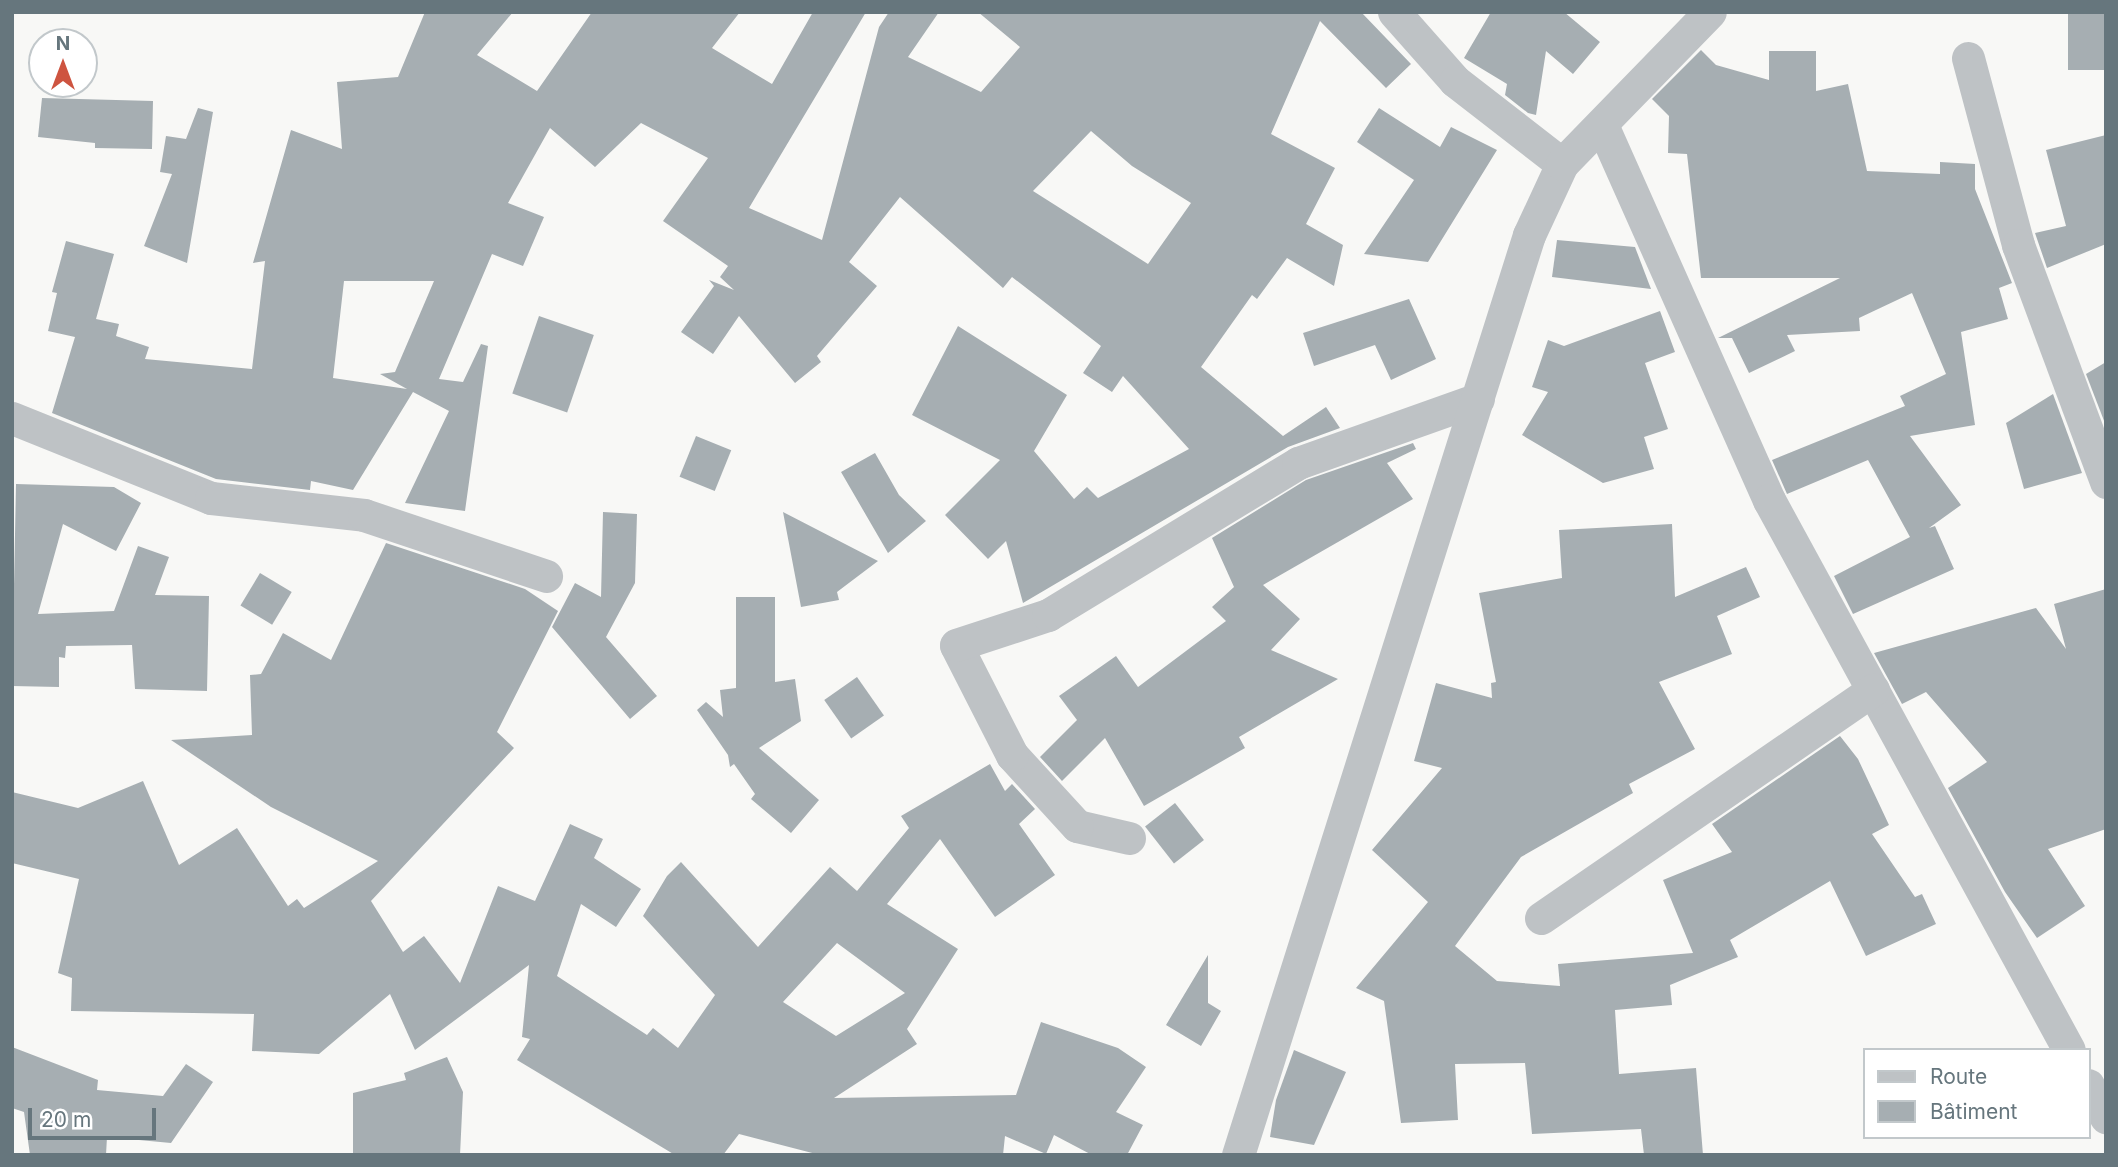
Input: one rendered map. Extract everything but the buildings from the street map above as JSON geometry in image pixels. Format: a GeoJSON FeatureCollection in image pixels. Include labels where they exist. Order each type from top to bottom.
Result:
{"type":"FeatureCollection","features":[{"type":"Feature","properties":{"kind":"street"},"geometry":{"type":"LineString","coordinates":[[1394,12],[1455,81],[1562,164]]}},
{"type":"Feature","properties":{"kind":"street"},"geometry":{"type":"LineString","coordinates":[[1238,1155],[1529,235],[1562,164],[1710,12]]}},
{"type":"Feature","properties":{"kind":"street"},"geometry":{"type":"LineString","coordinates":[[1968,58],[2018,245],[2106,482]]}},
{"type":"Feature","properties":{"kind":"street"},"geometry":{"type":"LineString","coordinates":[[1602,125],[1769,500],[2068,1048]]}},
{"type":"Feature","properties":{"kind":"street"},"geometry":{"type":"LineString","coordinates":[[1129,838],[1077,826],[1012,755],[956,645],[1048,615],[1298,463],[1478,399]]}},
{"type":"Feature","properties":{"kind":"street"},"geometry":{"type":"LineString","coordinates":[[12,418],[211,498],[363,514],[547,576]]}},
{"type":"Feature","properties":{"kind":"street"},"geometry":{"type":"LineString","coordinates":[[1541,918],[1873,690]]}},
{"type":"Feature","properties":{"kind":"street"},"geometry":{"type":"LineString","coordinates":[[2090,1089],[2106,1117]]}}]}
